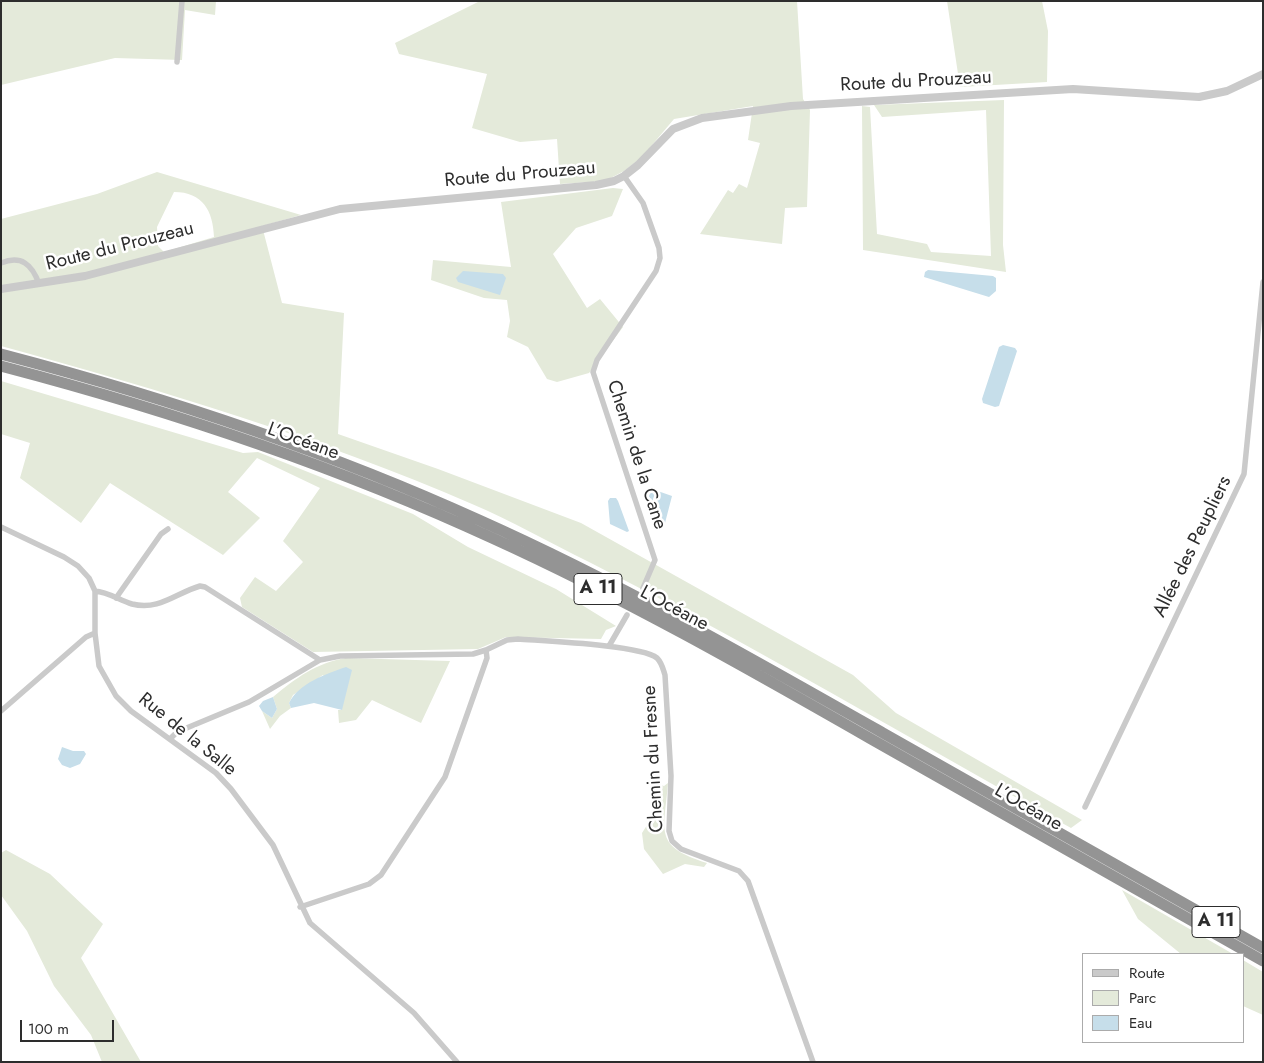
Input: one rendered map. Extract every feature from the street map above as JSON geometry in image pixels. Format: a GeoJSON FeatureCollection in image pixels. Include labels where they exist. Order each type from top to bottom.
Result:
{"type":"FeatureCollection","features":[{"type":"Feature","properties":{"kind":"highway","name":"L’Océane"},"geometry":{"type":"LineString","coordinates":[[1,354],[164,400],[286,441],[400,485],[512,534],[624,590],[742,653],[1263,948]]}},
{"type":"Feature","properties":{"kind":"highway","name":"L’Océane"},"geometry":{"type":"LineString","coordinates":[[1,366],[138,404],[259,444],[382,490],[512,547],[624,602],[742,666],[1263,961]]}},
{"type":"Feature","properties":{"kind":"street"},"geometry":{"type":"LineString","coordinates":[[177,62],[182,1]]}},
{"type":"Feature","properties":{"kind":"street","name":"Route du Prouzeau"},"geometry":{"type":"LineString","coordinates":[[1,289],[39,284],[111,270],[340,209],[596,185],[614,181],[638,166],[672,129],[702,118],[791,106],[1064,90],[1199,97],[1227,91],[1263,74]]}},
{"type":"Feature","properties":{"kind":"street","name":"Chemin de la Cane"},"geometry":{"type":"LineString","coordinates":[[624,176],[643,204],[660,258],[656,270],[597,360],[593,372],[655,560],[643,588]]}},
{"type":"Feature","properties":{"kind":"street"},"geometry":{"type":"LineString","coordinates":[[1,263],[19,259],[27,263],[33,269],[39,284]]}},
{"type":"Feature","properties":{"kind":"street","name":"Allée des Peupliers"},"geometry":{"type":"LineString","coordinates":[[1085,807],[1244,474],[1263,282]]}},
{"type":"Feature","properties":{"kind":"street","name":"Rue de la Salle"},"geometry":{"type":"LineString","coordinates":[[1,527],[64,557],[78,566],[89,578],[94,591],[95,633],[99,666],[112,690],[131,711],[216,773],[231,788],[273,845],[285,866],[300,907],[310,923],[414,1013],[457,1062]]}},
{"type":"Feature","properties":{"kind":"street"},"geometry":{"type":"LineString","coordinates":[[116,598],[161,534],[168,529]]}},
{"type":"Feature","properties":{"kind":"street"},"geometry":{"type":"LineString","coordinates":[[94,591],[103,592],[133,604],[156,605],[169,601],[194,588],[205,587],[320,660],[249,702],[177,732],[170,739]]}},
{"type":"Feature","properties":{"kind":"street"},"geometry":{"type":"LineString","coordinates":[[609,646],[627,615]]}},
{"type":"Feature","properties":{"kind":"street"},"geometry":{"type":"LineString","coordinates":[[1,711],[86,637],[95,633]]}},
{"type":"Feature","properties":{"kind":"street","name":"Chemin du Fresne"},"geometry":{"type":"LineString","coordinates":[[320,660],[340,656],[472,654],[507,640],[518,639],[609,646],[648,653],[662,665],[665,675],[671,776],[670,836],[682,850],[739,871],[748,881],[813,1062]]}},
{"type":"Feature","properties":{"kind":"street"},"geometry":{"type":"LineString","coordinates":[[300,907],[369,884],[381,875],[445,778],[487,658],[486,650]]}},
{"type":"Feature","properties":{"kind":"green space"},"geometry":{"type":"Polygon","coordinates":[[[1,1],[216,1],[215,15],[185,10],[182,60],[115,58],[1,85],[1,1]]]}},
{"type":"Feature","properties":{"kind":"green space"},"geometry":{"type":"Polygon","coordinates":[[[480,1],[797,1],[803,99],[810,110],[807,207],[785,208],[782,244],[700,234],[728,190],[733,193],[739,184],[747,188],[760,143],[748,140],[753,106],[674,119],[642,157],[624,171],[605,181],[560,184],[557,139],[520,142],[472,128],[487,74],[399,54],[395,43],[480,1]]]}},
{"type":"Feature","properties":{"kind":"green space"},"geometry":{"type":"Polygon","coordinates":[[[947,1],[1042,1],[1048,31],[1047,82],[960,87],[947,1]]]}},
{"type":"Feature","properties":{"kind":"green space"},"geometry":{"type":"Polygon","coordinates":[[[1004,100],[1003,245],[1006,272],[863,250],[862,106],[870,107],[877,234],[927,244],[931,252],[991,256],[986,110],[882,117],[874,105],[1004,100]]]}},
{"type":"Feature","properties":{"kind":"green space"},"geometry":{"type":"Polygon","coordinates":[[[157,172],[301,215],[262,226],[282,303],[344,313],[338,434],[438,469],[581,523],[853,675],[896,713],[1082,820],[1071,828],[711,626],[531,532],[472,504],[357,458],[240,417],[121,380],[1,346],[1,219],[97,194],[157,172]],[[174,192],[157,227],[158,246],[164,252],[214,237],[209,211],[205,205],[192,195],[174,192]]]}},
{"type":"Feature","properties":{"kind":"green space"},"geometry":{"type":"Polygon","coordinates":[[[613,188],[623,189],[612,216],[576,228],[553,254],[587,308],[600,299],[623,327],[589,373],[557,382],[547,379],[528,347],[507,337],[510,321],[507,300],[484,298],[431,280],[433,260],[511,267],[501,202],[613,188]]]}},
{"type":"Feature","properties":{"kind":"green space"},"geometry":{"type":"Polygon","coordinates":[[[1,381],[243,453],[258,452],[413,514],[468,547],[556,589],[616,626],[606,630],[601,639],[506,637],[478,649],[313,652],[242,607],[240,598],[255,577],[276,591],[303,562],[283,541],[320,488],[257,458],[228,492],[260,518],[223,555],[110,483],[81,523],[20,478],[30,443],[1,434],[1,381]]]}},
{"type":"Feature","properties":{"kind":"green space"},"geometry":{"type":"Polygon","coordinates":[[[346,658],[450,661],[421,723],[372,700],[356,720],[339,723],[338,710],[342,710],[323,675],[293,695],[289,703],[291,708],[280,716],[270,729],[262,711],[272,718],[277,709],[273,697],[307,672],[335,660],[346,658]]]}},
{"type":"Feature","properties":{"kind":"green space"},"geometry":{"type":"Polygon","coordinates":[[[668,783],[664,825],[666,835],[670,843],[678,850],[707,863],[704,867],[685,864],[663,874],[644,849],[642,833],[656,811],[661,785],[664,786],[668,783]]]}},
{"type":"Feature","properties":{"kind":"green space"},"geometry":{"type":"Polygon","coordinates":[[[6,850],[50,874],[103,924],[81,958],[141,1062],[102,1062],[91,1035],[54,986],[27,931],[1,895],[1,853],[6,850]]]}},
{"type":"Feature","properties":{"kind":"green space"},"geometry":{"type":"Polygon","coordinates":[[[1122,890],[1231,953],[1180,953],[1138,919],[1122,890]]]}},
{"type":"Feature","properties":{"kind":"green space"},"geometry":{"type":"Polygon","coordinates":[[[1244,961],[1263,972],[1263,1015],[1244,1006],[1244,961]]]}},
{"type":"Feature","properties":{"kind":"water"},"geometry":{"type":"Polygon","coordinates":[[[928,270],[993,276],[996,278],[996,291],[989,297],[924,277],[925,272],[928,270]]]}},
{"type":"Feature","properties":{"kind":"water"},"geometry":{"type":"Polygon","coordinates":[[[463,271],[503,274],[506,278],[500,295],[458,282],[456,278],[463,271]]]}},
{"type":"Feature","properties":{"kind":"water"},"geometry":{"type":"Polygon","coordinates":[[[1003,345],[1015,348],[1017,351],[999,406],[995,407],[983,403],[982,399],[999,347],[1003,345]]]}},
{"type":"Feature","properties":{"kind":"water"},"geometry":{"type":"Polygon","coordinates":[[[652,489],[672,496],[665,523],[659,524],[649,496],[652,489]]]}},
{"type":"Feature","properties":{"kind":"water"},"geometry":{"type":"Polygon","coordinates":[[[610,498],[616,498],[618,501],[629,531],[627,532],[610,524],[608,501],[610,498]]]}},
{"type":"Feature","properties":{"kind":"water"},"geometry":{"type":"Polygon","coordinates":[[[346,667],[352,670],[342,710],[314,703],[291,708],[289,703],[299,690],[322,676],[346,667]]]}},
{"type":"Feature","properties":{"kind":"water"},"geometry":{"type":"Polygon","coordinates":[[[273,697],[277,709],[272,718],[262,711],[259,706],[263,701],[273,697]]]}},
{"type":"Feature","properties":{"kind":"water"},"geometry":{"type":"Polygon","coordinates":[[[62,747],[73,751],[84,751],[86,754],[80,764],[70,768],[62,765],[58,759],[62,747]]]}}]}
